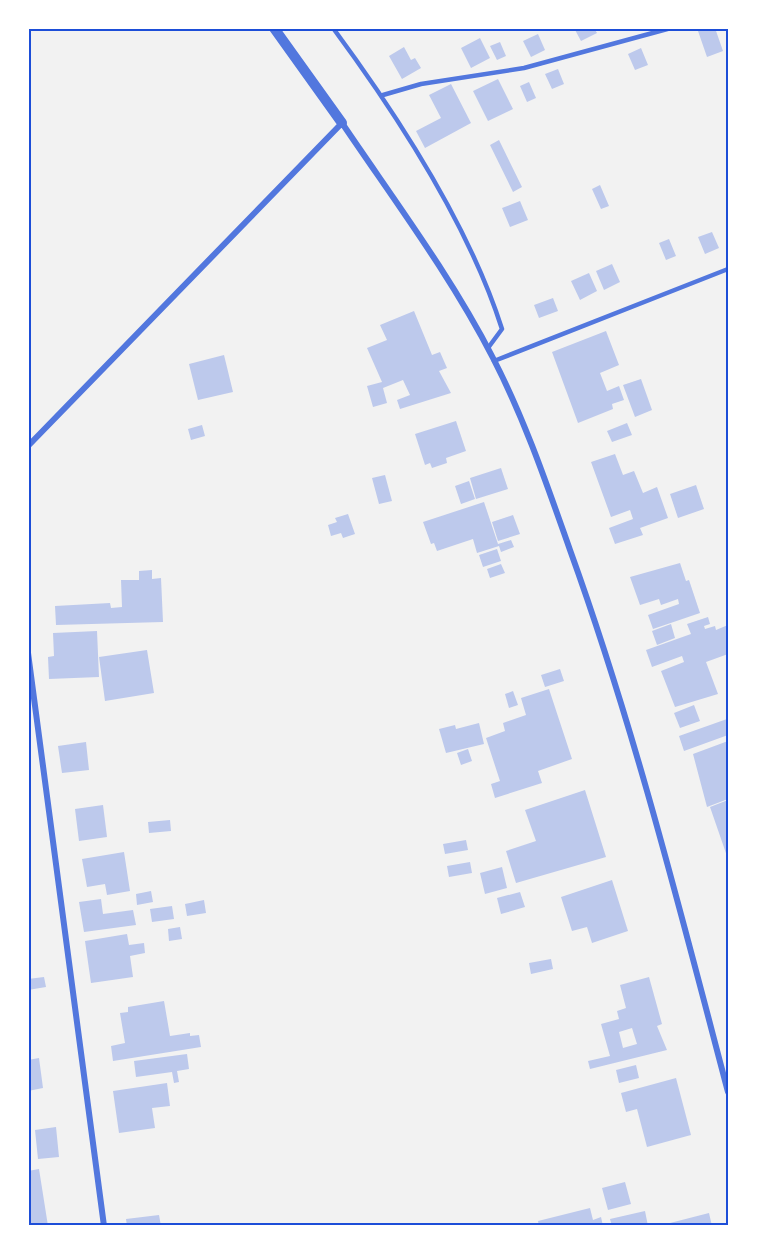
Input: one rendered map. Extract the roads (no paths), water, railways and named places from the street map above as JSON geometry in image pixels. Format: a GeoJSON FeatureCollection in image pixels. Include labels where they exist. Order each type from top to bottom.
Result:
{"type":"FeatureCollection","features":[{"type":"Feature","properties":{"kind":"street"},"geometry":{"type":"LineString","coordinates":[[274,28],[342,123],[443,273],[488,348],[530,439],[602,639],[663,846],[729,1092]]}},
{"type":"Feature","properties":{"kind":"street"},"geometry":{"type":"LineString","coordinates":[[28,446],[342,123]]}},
{"type":"Feature","properties":{"kind":"street"},"geometry":{"type":"LineString","coordinates":[[28,653],[104,1226]]}},
{"type":"Feature","properties":{"kind":"lane"},"geometry":{"type":"LineString","coordinates":[[333,28],[383,95],[454,219],[489,288],[502,329],[488,348]]}},
{"type":"Feature","properties":{"kind":"lane"},"geometry":{"type":"LineString","coordinates":[[383,95],[421,84],[524,68],[671,28]]}},
{"type":"Feature","properties":{"kind":"lane"},"geometry":{"type":"LineString","coordinates":[[494,361],[729,270]]}}]}
